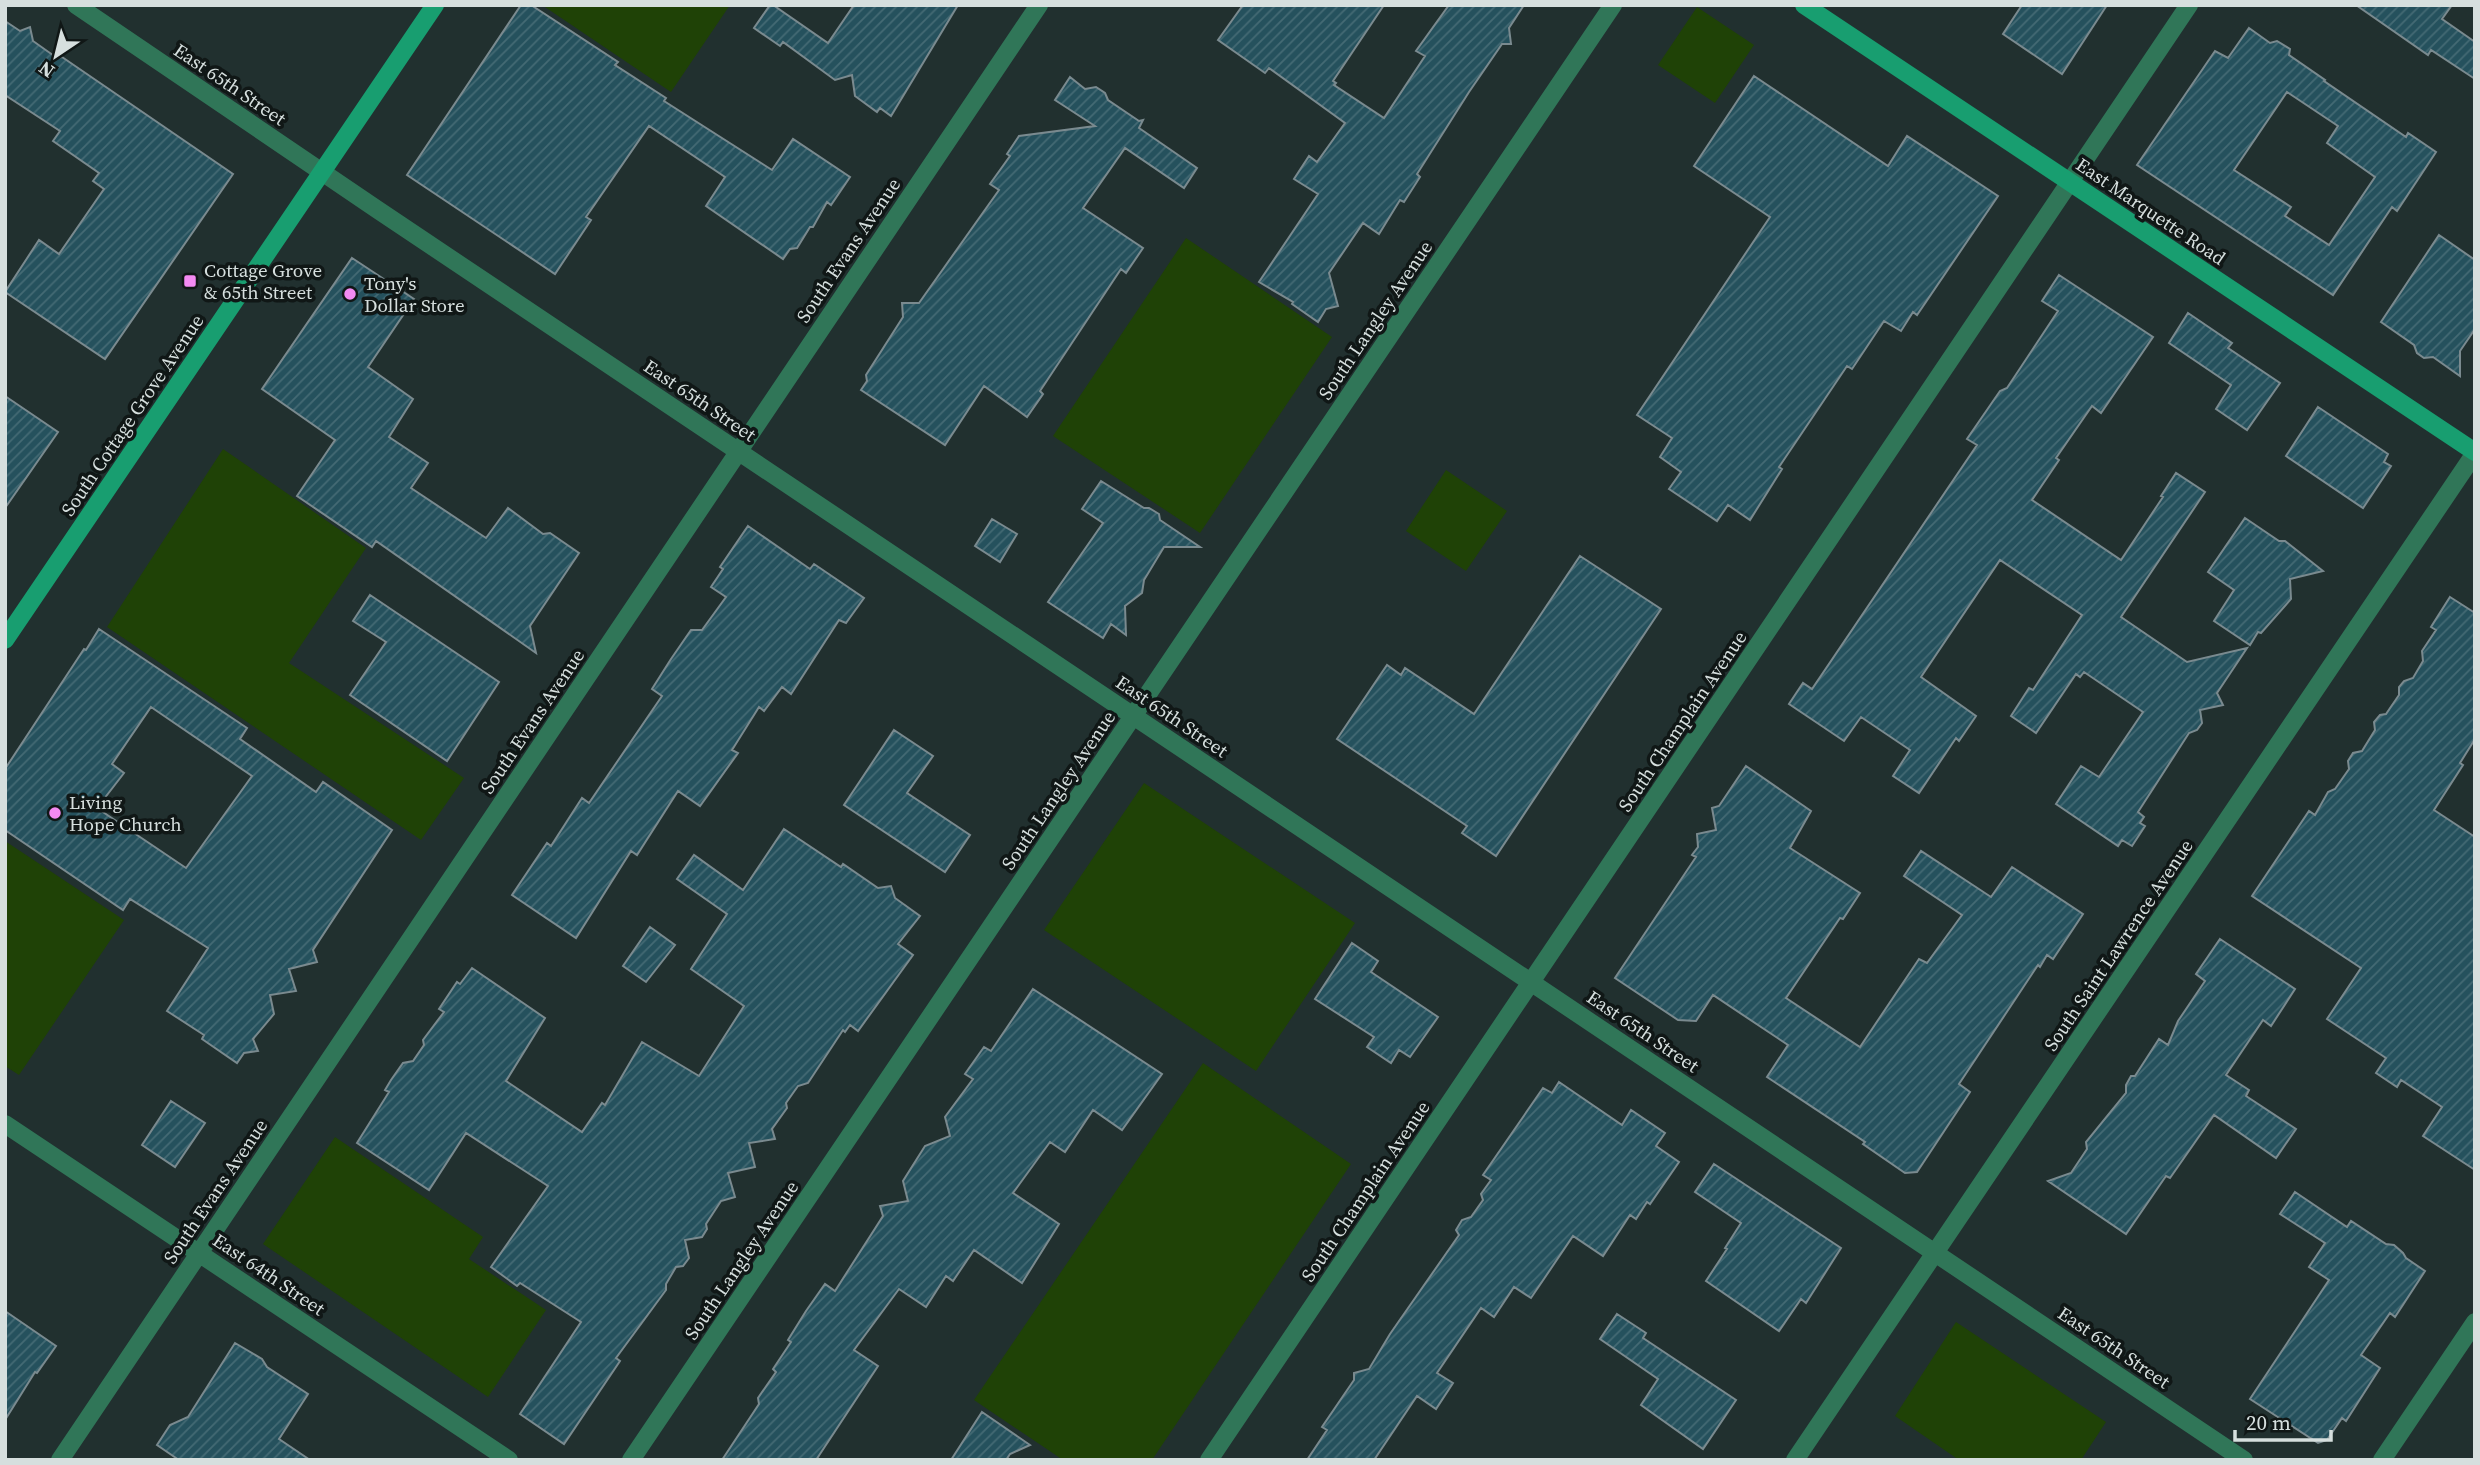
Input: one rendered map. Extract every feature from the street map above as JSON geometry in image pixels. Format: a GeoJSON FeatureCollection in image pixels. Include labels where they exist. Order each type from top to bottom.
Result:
{"type":"FeatureCollection","features":[{"type":"Feature","properties":{"kind":"street","name":"East 65th Street"},"geometry":{"type":"LineString","coordinates":[[76,5],[2244,1460]]}},
{"type":"Feature","properties":{"kind":"street","name":"South Cottage Grove Avenue"},"geometry":{"type":"LineString","coordinates":[[5,640],[435,5]]}},
{"type":"Feature","properties":{"kind":"street","name":"South Evans Avenue"},"geometry":{"type":"LineString","coordinates":[[60,1460],[1039,5]]}},
{"type":"Feature","properties":{"kind":"street","name":"South Langley Avenue"},"geometry":{"type":"LineString","coordinates":[[631,1460],[1613,5]]}},
{"type":"Feature","properties":{"kind":"street","name":"East Marquette Road"},"geometry":{"type":"LineString","coordinates":[[1804,5],[2475,453]]}},
{"type":"Feature","properties":{"kind":"street","name":"South Champlain Avenue"},"geometry":{"type":"LineString","coordinates":[[1209,1460],[2189,5]]}},
{"type":"Feature","properties":{"kind":"street","name":"South Saint Lawrence Avenue"},"geometry":{"type":"LineString","coordinates":[[1795,1460],[2475,453]]}},
{"type":"Feature","properties":{"kind":"street","name":"East 64th Street"},"geometry":{"type":"LineString","coordinates":[[5,1124],[509,1460]]}},
{"type":"Feature","properties":{"kind":"street"},"geometry":{"type":"LineString","coordinates":[[2382,1460],[2475,1322]]}},
{"type":"Feature","properties":{"kind":"green space"},"geometry":{"type":"Polygon","coordinates":[[[542,5],[730,5],[671,92],[542,5]]]}},
{"type":"Feature","properties":{"kind":"green space"},"geometry":{"type":"Polygon","coordinates":[[[1697,7],[1754,45],[1715,103],[1658,65],[1697,7]]]}},
{"type":"Feature","properties":{"kind":"green space"},"geometry":{"type":"Polygon","coordinates":[[[1186,238],[1332,337],[1200,533],[1053,436],[1186,238]]]}},
{"type":"Feature","properties":{"kind":"green space"},"geometry":{"type":"Polygon","coordinates":[[[223,449],[366,548],[289,663],[464,778],[421,840],[107,627],[223,449]]]}},
{"type":"Feature","properties":{"kind":"green space"},"geometry":{"type":"Polygon","coordinates":[[[1446,470],[1507,511],[1466,571],[1406,531],[1446,470]]]}},
{"type":"Feature","properties":{"kind":"green space"},"geometry":{"type":"Polygon","coordinates":[[[1144,783],[1355,923],[1256,1071],[1044,930],[1144,783]]]}},
{"type":"Feature","properties":{"kind":"green space"},"geometry":{"type":"Polygon","coordinates":[[[5,841],[124,920],[19,1075],[5,1066],[5,841]]]}},
{"type":"Feature","properties":{"kind":"green space"},"geometry":{"type":"Polygon","coordinates":[[[1203,1063],[1351,1164],[1152,1460],[1063,1460],[974,1400],[1203,1063]]]}},
{"type":"Feature","properties":{"kind":"green space"},"geometry":{"type":"Polygon","coordinates":[[[335,1137],[483,1237],[469,1259],[546,1310],[488,1397],[263,1244],[335,1137]]]}},
{"type":"Feature","properties":{"kind":"green space"},"geometry":{"type":"Polygon","coordinates":[[[1956,1322],[2106,1422],[2081,1460],[1959,1460],[1895,1416],[1956,1322]]]}},
{"type":"Feature","properties":{"kind":"building"},"geometry":{"type":"Polygon","coordinates":[[[521,5],[531,5],[618,62],[615,65],[666,98],[664,101],[772,170],[793,139],[850,177],[831,205],[827,202],[797,248],[790,249],[783,259],[706,206],[725,177],[649,126],[586,217],[591,220],[555,274],[407,175],[521,5]]]}},
{"type":"Feature","properties":{"kind":"building"},"geometry":{"type":"Polygon","coordinates":[[[770,5],[828,43],[854,5],[958,5],[891,116],[880,108],[877,112],[855,96],[852,75],[835,80],[783,42],[780,46],[754,28],[770,5]]]}},
{"type":"Feature","properties":{"kind":"building"},"geometry":{"type":"Polygon","coordinates":[[[1243,5],[1384,5],[1333,81],[1336,83],[1334,85],[1384,118],[1425,56],[1416,51],[1449,5],[1524,5],[1509,28],[1511,44],[1502,44],[1469,92],[1417,174],[1420,177],[1404,202],[1400,200],[1379,234],[1363,223],[1329,273],[1338,306],[1326,309],[1318,322],[1292,304],[1293,302],[1259,282],[1318,194],[1294,179],[1309,156],[1317,162],[1345,123],[1269,68],[1265,73],[1218,40],[1243,5]]]}},
{"type":"Feature","properties":{"kind":"building"},"geometry":{"type":"Polygon","coordinates":[[[2022,5],[2107,5],[2062,74],[2003,34],[2022,5]]]}},
{"type":"Feature","properties":{"kind":"building"},"geometry":{"type":"Polygon","coordinates":[[[2356,5],[2452,5],[2442,19],[2475,42],[2475,79],[2431,50],[2428,55],[2356,5]]]}},
{"type":"Feature","properties":{"kind":"building"},"geometry":{"type":"Polygon","coordinates":[[[5,21],[20,31],[30,27],[33,41],[57,58],[62,57],[233,174],[105,359],[5,292],[39,240],[59,254],[104,189],[93,181],[99,173],[53,141],[60,131],[5,95],[5,21]]]}},
{"type":"Feature","properties":{"kind":"building"},"geometry":{"type":"Polygon","coordinates":[[[2249,28],[2270,43],[2277,41],[2290,49],[2289,55],[2324,81],[2406,137],[2408,133],[2436,152],[2397,211],[2392,207],[2333,295],[2137,165],[2215,51],[2228,58],[2249,28]],[[2287,92],[2234,170],[2291,207],[2285,216],[2329,245],[2375,177],[2327,143],[2338,126],[2287,92]]]}},
{"type":"Feature","properties":{"kind":"building"},"geometry":{"type":"Polygon","coordinates":[[[1754,76],[1888,166],[1907,136],[1998,196],[1917,315],[1913,312],[1901,331],[1884,321],[1852,369],[1847,366],[1779,467],[1782,469],[1750,520],[1728,505],[1717,521],[1669,489],[1681,472],[1660,457],[1672,438],[1637,415],[1770,217],[1694,166],[1754,76]]]}},
{"type":"Feature","properties":{"kind":"building"},"geometry":{"type":"Polygon","coordinates":[[[1070,77],[1085,89],[1096,87],[1105,93],[1108,100],[1139,121],[1143,120],[1139,128],[1197,168],[1184,188],[1125,148],[1083,208],[1143,248],[1126,273],[1121,269],[1040,391],[1043,394],[1027,417],[984,386],[945,445],[861,390],[867,381],[866,375],[903,317],[902,303],[919,303],[999,190],[990,184],[1010,156],[1007,154],[1019,136],[1095,126],[1055,100],[1070,77]]]}},
{"type":"Feature","properties":{"kind":"building"},"geometry":{"type":"Polygon","coordinates":[[[2439,235],[2475,260],[2475,329],[2460,351],[2460,376],[2433,357],[2424,358],[2417,353],[2414,345],[2381,322],[2439,235]]]}},
{"type":"Feature","properties":{"kind":"building"},"geometry":{"type":"Polygon","coordinates":[[[352,258],[414,299],[368,367],[413,399],[389,437],[428,463],[411,488],[486,538],[508,508],[543,534],[550,533],[579,553],[530,626],[536,653],[376,541],[372,547],[297,496],[335,440],[262,389],[352,258]]]}},
{"type":"Feature","properties":{"kind":"building"},"geometry":{"type":"Polygon","coordinates":[[[2059,275],[2153,337],[2101,413],[2092,406],[2056,458],[2059,460],[2032,500],[2121,560],[2176,473],[2205,492],[2121,617],[2187,662],[2247,648],[2217,693],[2223,705],[2200,710],[2202,723],[2197,730],[2189,733],[2138,812],[2144,817],[2140,823],[2145,826],[2132,846],[2122,840],[2118,846],[2056,804],[2081,766],[2099,777],[2143,712],[2084,672],[2080,677],[2076,674],[2036,733],[2011,716],[2029,688],[2033,690],[2082,615],[2000,560],[1921,677],[1976,716],[1959,741],[1956,738],[1919,793],[1893,776],[1910,750],[1861,717],[1844,741],[1789,704],[1803,683],[1812,689],[1977,445],[1967,439],[2000,391],[2007,388],[2058,311],[2042,301],[2059,275]]]}},
{"type":"Feature","properties":{"kind":"building"},"geometry":{"type":"Polygon","coordinates":[[[2188,313],[2232,343],[2228,348],[2280,383],[2247,430],[2216,409],[2231,385],[2169,343],[2188,313]]]}},
{"type":"Feature","properties":{"kind":"building"},"geometry":{"type":"Polygon","coordinates":[[[5,396],[58,432],[5,508],[5,396]]]}},
{"type":"Feature","properties":{"kind":"building"},"geometry":{"type":"Polygon","coordinates":[[[2318,407],[2388,454],[2384,462],[2391,466],[2363,508],[2286,456],[2318,407]]]}},
{"type":"Feature","properties":{"kind":"building"},"geometry":{"type":"Polygon","coordinates":[[[1101,481],[1144,508],[1159,514],[1160,520],[1200,547],[1164,547],[1144,580],[1142,593],[1125,606],[1126,635],[1111,624],[1103,638],[1048,602],[1103,523],[1082,509],[1101,481]]]}},
{"type":"Feature","properties":{"kind":"building"},"geometry":{"type":"Polygon","coordinates":[[[2245,518],[2279,541],[2285,541],[2323,571],[2290,579],[2291,599],[2261,633],[2258,632],[2250,645],[2214,621],[2234,590],[2208,572],[2245,518]]]}},
{"type":"Feature","properties":{"kind":"building"},"geometry":{"type":"Polygon","coordinates":[[[992,519],[1017,534],[1000,562],[975,546],[992,519]]]}},
{"type":"Feature","properties":{"kind":"building"},"geometry":{"type":"Polygon","coordinates":[[[748,526],[810,569],[814,564],[864,598],[846,623],[839,620],[791,694],[782,687],[764,711],[759,707],[732,750],[738,753],[700,806],[678,791],[637,855],[631,851],[576,938],[512,895],[547,843],[551,846],[582,798],[589,803],[662,696],[652,689],[691,630],[702,630],[726,597],[711,587],[723,569],[720,567],[748,526]]]}},
{"type":"Feature","properties":{"kind":"building"},"geometry":{"type":"Polygon","coordinates":[[[1580,556],[1661,609],[1496,856],[1462,833],[1467,826],[1337,739],[1387,665],[1401,675],[1405,668],[1474,714],[1580,556]]]}},
{"type":"Feature","properties":{"kind":"building"},"geometry":{"type":"Polygon","coordinates":[[[370,595],[499,682],[447,761],[350,695],[386,642],[353,621],[370,595]]]}},
{"type":"Feature","properties":{"kind":"building"},"geometry":{"type":"Polygon","coordinates":[[[2450,597],[2475,613],[2475,739],[2460,763],[2463,765],[2434,810],[2475,837],[2475,1170],[2423,1136],[2442,1107],[2401,1080],[2397,1087],[2376,1073],[2386,1058],[2327,1019],[2361,968],[2252,896],[2309,811],[2315,815],[2328,792],[2335,789],[2349,769],[2348,761],[2353,753],[2362,751],[2375,730],[2374,722],[2380,715],[2386,714],[2399,695],[2399,687],[2404,681],[2413,678],[2423,661],[2422,651],[2436,630],[2431,627],[2450,597]]]}},
{"type":"Feature","properties":{"kind":"building"},"geometry":{"type":"Polygon","coordinates":[[[99,629],[247,728],[240,739],[316,792],[323,782],[392,830],[313,950],[317,962],[289,969],[296,991],[270,995],[274,1014],[253,1039],[258,1051],[244,1053],[237,1063],[202,1039],[204,1035],[167,1011],[208,948],[130,899],[123,910],[5,830],[5,769],[84,649],[86,650],[99,629]],[[151,707],[112,764],[124,773],[97,808],[186,868],[252,776],[151,707]]]}},
{"type":"Feature","properties":{"kind":"building"},"geometry":{"type":"Polygon","coordinates":[[[894,730],[933,756],[907,793],[970,835],[945,872],[844,805],[894,730]]]}},
{"type":"Feature","properties":{"kind":"building"},"geometry":{"type":"Polygon","coordinates":[[[1746,766],[1811,811],[1790,848],[1860,893],[1786,998],[1860,1047],[1919,959],[1927,963],[1962,915],[1904,876],[1921,851],[1991,897],[2012,867],[2083,914],[2053,959],[2047,955],[2040,967],[2038,965],[1959,1084],[1970,1092],[1917,1172],[1905,1173],[1863,1144],[1865,1142],[1767,1077],[1788,1045],[1713,995],[1696,1021],[1678,1020],[1615,978],[1696,857],[1692,855],[1698,847],[1697,834],[1716,830],[1712,808],[1719,806],[1746,766]]]}},
{"type":"Feature","properties":{"kind":"building"},"geometry":{"type":"Polygon","coordinates":[[[784,829],[878,888],[891,886],[895,898],[920,916],[898,944],[913,955],[858,1031],[850,1025],[845,1032],[843,1030],[808,1083],[798,1086],[772,1129],[775,1139],[749,1143],[755,1167],[728,1173],[735,1197],[721,1201],[706,1224],[707,1229],[702,1237],[685,1240],[689,1258],[683,1266],[676,1267],[666,1284],[666,1290],[616,1358],[620,1361],[564,1444],[520,1414],[581,1322],[520,1283],[517,1286],[491,1267],[548,1186],[466,1133],[429,1190],[357,1143],[389,1092],[385,1090],[391,1080],[403,1063],[413,1061],[424,1045],[423,1040],[444,1012],[439,1009],[457,982],[460,984],[472,968],[545,1018],[506,1081],[582,1132],[602,1103],[605,1105],[642,1042],[699,1076],[744,1006],[691,969],[727,914],[677,879],[694,855],[743,890],[784,829]]]}},
{"type":"Feature","properties":{"kind":"building"},"geometry":{"type":"Polygon","coordinates":[[[650,927],[675,945],[646,982],[623,966],[650,927]]]}},
{"type":"Feature","properties":{"kind":"building"},"geometry":{"type":"Polygon","coordinates":[[[2220,939],[2295,989],[2271,1026],[2263,1020],[2226,1075],[2249,1090],[2246,1096],[2296,1129],[2276,1158],[2214,1115],[2170,1178],[2166,1176],[2126,1234],[2048,1181],[2071,1173],[2087,1149],[2086,1142],[2126,1093],[2126,1085],[2131,1076],[2135,1076],[2159,1039],[2168,1045],[2178,1021],[2205,981],[2196,974],[2220,939]]]}},
{"type":"Feature","properties":{"kind":"building"},"geometry":{"type":"Polygon","coordinates":[[[1352,943],[1378,961],[1371,972],[1438,1017],[1410,1057],[1399,1050],[1391,1063],[1367,1047],[1374,1037],[1315,999],[1352,943]]]}},
{"type":"Feature","properties":{"kind":"building"},"geometry":{"type":"Polygon","coordinates":[[[1033,989],[1162,1074],[1122,1130],[1093,1110],[1065,1152],[1050,1142],[1013,1193],[1059,1224],[1022,1283],[974,1250],[953,1281],[946,1276],[926,1307],[899,1289],[854,1350],[878,1366],[816,1460],[722,1460],[759,1404],[758,1398],[776,1372],[773,1369],[791,1342],[788,1340],[806,1311],[825,1284],[835,1291],[883,1216],[880,1206],[908,1201],[903,1181],[925,1146],[950,1136],[945,1117],[973,1079],[965,1074],[984,1047],[991,1051],[1033,989]]]}},
{"type":"Feature","properties":{"kind":"building"},"geometry":{"type":"Polygon","coordinates":[[[1559,1082],[1622,1125],[1631,1110],[1665,1133],[1656,1146],[1679,1162],[1650,1204],[1647,1202],[1636,1219],[1630,1215],[1603,1256],[1573,1236],[1531,1298],[1514,1287],[1494,1317],[1481,1308],[1437,1373],[1453,1383],[1436,1409],[1417,1396],[1374,1460],[1307,1460],[1327,1430],[1322,1427],[1354,1380],[1354,1373],[1369,1369],[1459,1235],[1456,1230],[1462,1220],[1471,1217],[1483,1200],[1481,1194],[1491,1180],[1483,1175],[1543,1088],[1552,1093],[1559,1082]]]}},
{"type":"Feature","properties":{"kind":"building"},"geometry":{"type":"Polygon","coordinates":[[[171,1101],[205,1123],[175,1167],[142,1145],[171,1101]]]}},
{"type":"Feature","properties":{"kind":"building"},"geometry":{"type":"Polygon","coordinates":[[[1714,1164],[1841,1248],[1806,1303],[1801,1299],[1779,1331],[1706,1281],[1741,1223],[1695,1192],[1714,1164]]]}},
{"type":"Feature","properties":{"kind":"building"},"geometry":{"type":"Polygon","coordinates":[[[2295,1192],[2347,1227],[2351,1221],[2386,1244],[2394,1245],[2406,1258],[2425,1271],[2395,1317],[2390,1313],[2361,1355],[2380,1368],[2346,1421],[2342,1418],[2327,1440],[2318,1443],[2250,1399],[2329,1280],[2309,1267],[2325,1243],[2280,1214],[2295,1192]]]}},
{"type":"Feature","properties":{"kind":"building"},"geometry":{"type":"Polygon","coordinates":[[[5,1311],[56,1346],[37,1373],[35,1372],[5,1420],[5,1311]]]}},
{"type":"Feature","properties":{"kind":"building"},"geometry":{"type":"Polygon","coordinates":[[[1617,1314],[1646,1333],[1643,1338],[1736,1400],[1703,1449],[1641,1405],[1658,1379],[1600,1339],[1617,1314]]]}},
{"type":"Feature","properties":{"kind":"building"},"geometry":{"type":"Polygon","coordinates":[[[235,1343],[262,1359],[267,1367],[308,1394],[279,1439],[310,1460],[179,1460],[157,1445],[170,1425],[188,1417],[235,1343]]]}},
{"type":"Feature","properties":{"kind":"building"},"geometry":{"type":"Polygon","coordinates":[[[982,1412],[1030,1445],[1010,1454],[1006,1460],[951,1460],[982,1412]]]}},
{"type":"Feature","properties":{"kind":"place","name":"Cottage Grove & 65th Street"},"geometry":{"type":"Point","coordinates":[190,281]}},
{"type":"Feature","properties":{"kind":"place","name":"Tony's Dollar Store"},"geometry":{"type":"Point","coordinates":[350,294]}},
{"type":"Feature","properties":{"kind":"place","name":"Living Hope Church"},"geometry":{"type":"Point","coordinates":[55,813]}}]}
